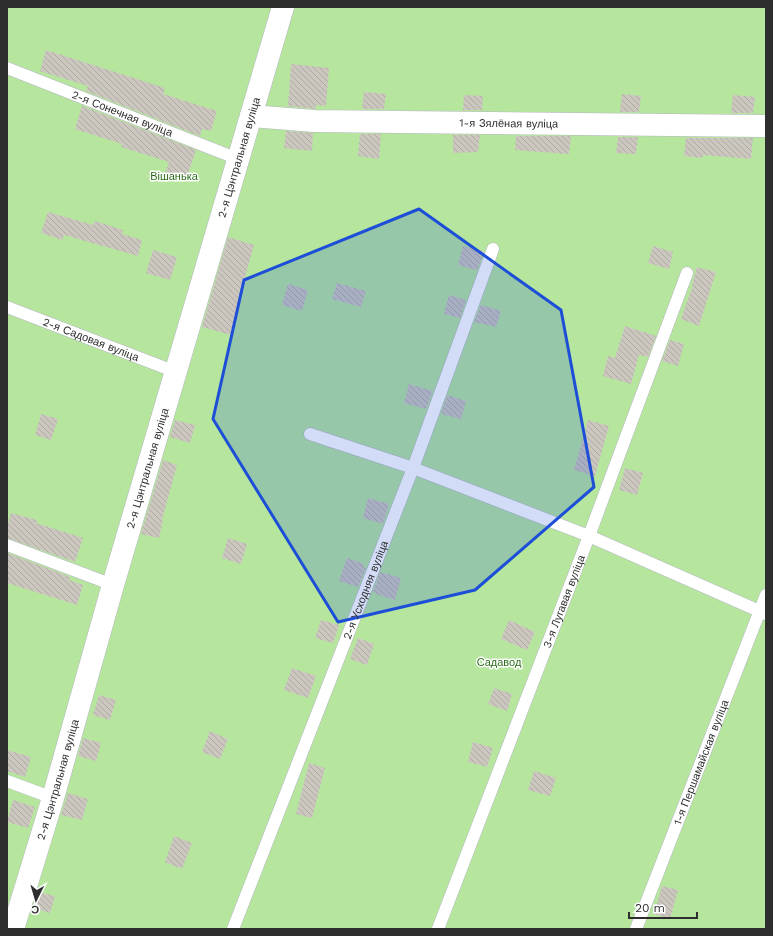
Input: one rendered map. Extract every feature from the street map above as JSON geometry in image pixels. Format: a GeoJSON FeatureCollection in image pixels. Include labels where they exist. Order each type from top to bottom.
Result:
{"type":"FeatureCollection","features":[{"type":"Feature","properties":{"kind":"street","name":"2-я Цэнтральная вуліца"},"geometry":{"type":"LineString","coordinates":[[11,923],[52,798],[283,7]]}},
{"type":"Feature","properties":{"kind":"street","name":"1-я Зялёная вуліца"},"geometry":{"type":"LineString","coordinates":[[251,116],[314,121],[766,126]]}},
{"type":"Feature","properties":{"kind":"lane","name":"2-я Сонечная вуліца"},"geometry":{"type":"LineString","coordinates":[[7,68],[238,159]]}},
{"type":"Feature","properties":{"kind":"lane","name":"2-я Усходняя вуліца"},"geometry":{"type":"LineString","coordinates":[[233,929],[413,468],[493,249]]}},
{"type":"Feature","properties":{"kind":"lane","name":"3-я Лугавая вуліца"},"geometry":{"type":"LineString","coordinates":[[438,929],[589,536],[687,273]]}},
{"type":"Feature","properties":{"kind":"lane","name":"2-я Садовая вуліца"},"geometry":{"type":"LineString","coordinates":[[7,307],[176,372]]}},
{"type":"Feature","properties":{"kind":"lane"},"geometry":{"type":"LineString","coordinates":[[310,434],[413,468],[589,536],[762,613]]}},
{"type":"Feature","properties":{"kind":"lane"},"geometry":{"type":"LineString","coordinates":[[7,545],[113,585]]}},
{"type":"Feature","properties":{"kind":"lane","name":"1-я Першамайская вуліца"},"geometry":{"type":"LineString","coordinates":[[636,929],[762,613],[766,595]]}},
{"type":"Feature","properties":{"kind":"lane"},"geometry":{"type":"LineString","coordinates":[[7,781],[52,798]]}},
{"type":"Feature","properties":{"kind":"highlighted area"},"geometry":{"type":"Polygon","coordinates":[[[419,209],[561,310],[594,487],[475,590],[338,622],[213,419],[244,280],[419,209]]]}},
{"type":"Feature","properties":{"kind":"green space"},"geometry":{"type":"Polygon","coordinates":[[[7,7],[766,7],[766,929],[7,929],[7,7]]]}},
{"type":"Feature","properties":{"kind":"building"},"geometry":{"type":"Polygon","coordinates":[[[46,50],[165,88],[163,94],[217,111],[211,131],[202,129],[200,136],[86,91],[88,86],[40,71],[46,50]]]}},
{"type":"Feature","properties":{"kind":"building"},"geometry":{"type":"Polygon","coordinates":[[[291,64],[329,68],[326,106],[316,105],[316,109],[288,106],[291,64]]]}},
{"type":"Feature","properties":{"kind":"building"},"geometry":{"type":"Polygon","coordinates":[[[364,92],[386,94],[384,109],[362,109],[364,92]]]}},
{"type":"Feature","properties":{"kind":"building"},"geometry":{"type":"Polygon","coordinates":[[[622,94],[641,96],[639,112],[620,112],[622,94]]]}},
{"type":"Feature","properties":{"kind":"building"},"geometry":{"type":"Polygon","coordinates":[[[464,95],[483,96],[482,110],[463,110],[464,95]]]}},
{"type":"Feature","properties":{"kind":"building"},"geometry":{"type":"Polygon","coordinates":[[[733,95],[755,97],[753,113],[731,113],[733,95]]]}},
{"type":"Feature","properties":{"kind":"building"},"geometry":{"type":"Polygon","coordinates":[[[82,106],[196,150],[186,180],[165,174],[169,162],[121,147],[122,144],[75,129],[82,106]]]}},
{"type":"Feature","properties":{"kind":"building"},"geometry":{"type":"Polygon","coordinates":[[[286,131],[313,133],[312,151],[284,148],[286,131]]]}},
{"type":"Feature","properties":{"kind":"building"},"geometry":{"type":"Polygon","coordinates":[[[360,134],[381,134],[379,159],[358,156],[360,134]]]}},
{"type":"Feature","properties":{"kind":"building"},"geometry":{"type":"Polygon","coordinates":[[[453,135],[480,135],[478,152],[453,153],[453,135]]]}},
{"type":"Feature","properties":{"kind":"building"},"geometry":{"type":"Polygon","coordinates":[[[516,136],[571,136],[569,154],[515,150],[516,136]]]}},
{"type":"Feature","properties":{"kind":"building"},"geometry":{"type":"Polygon","coordinates":[[[618,137],[638,137],[636,154],[616,153],[618,137]]]}},
{"type":"Feature","properties":{"kind":"building"},"geometry":{"type":"Polygon","coordinates":[[[686,138],[753,138],[751,159],[703,155],[703,158],[684,156],[686,138]]]}},
{"type":"Feature","properties":{"kind":"building"},"geometry":{"type":"Polygon","coordinates":[[[48,212],[93,225],[95,221],[123,230],[122,234],[142,240],[138,256],[64,235],[62,240],[41,233],[48,212]]]}},
{"type":"Feature","properties":{"kind":"building"},"geometry":{"type":"Polygon","coordinates":[[[228,237],[254,245],[231,335],[202,327],[228,237]]]}},
{"type":"Feature","properties":{"kind":"building"},"geometry":{"type":"Polygon","coordinates":[[[463,246],[484,251],[477,270],[458,265],[463,246]]]}},
{"type":"Feature","properties":{"kind":"building"},"geometry":{"type":"Polygon","coordinates":[[[653,246],[673,252],[669,269],[648,263],[653,246]]]}},
{"type":"Feature","properties":{"kind":"building"},"geometry":{"type":"Polygon","coordinates":[[[153,250],[177,257],[170,280],[146,273],[153,250]]]}},
{"type":"Feature","properties":{"kind":"building"},"geometry":{"type":"Polygon","coordinates":[[[697,267],[716,272],[699,326],[681,319],[693,285],[697,267]]]}},
{"type":"Feature","properties":{"kind":"building"},"geometry":{"type":"Polygon","coordinates":[[[337,283],[366,291],[361,307],[332,299],[337,283]]]}},
{"type":"Feature","properties":{"kind":"building"},"geometry":{"type":"Polygon","coordinates":[[[288,284],[308,290],[302,311],[282,305],[288,284]]]}},
{"type":"Feature","properties":{"kind":"building"},"geometry":{"type":"Polygon","coordinates":[[[449,295],[466,300],[460,318],[444,314],[449,295]]]}},
{"type":"Feature","properties":{"kind":"building"},"geometry":{"type":"Polygon","coordinates":[[[481,305],[501,311],[496,327],[474,322],[481,305]]]}},
{"type":"Feature","properties":{"kind":"building"},"geometry":{"type":"Polygon","coordinates":[[[625,326],[656,336],[648,357],[639,355],[631,384],[603,376],[608,356],[615,358],[625,326]]]}},
{"type":"Feature","properties":{"kind":"building"},"geometry":{"type":"Polygon","coordinates":[[[670,340],[684,344],[678,366],[662,361],[670,340]]]}},
{"type":"Feature","properties":{"kind":"building"},"geometry":{"type":"Polygon","coordinates":[[[409,384],[433,391],[426,409],[404,403],[409,384]]]}},
{"type":"Feature","properties":{"kind":"building"},"geometry":{"type":"Polygon","coordinates":[[[447,395],[466,401],[461,419],[441,414],[447,395]]]}},
{"type":"Feature","properties":{"kind":"building"},"geometry":{"type":"Polygon","coordinates":[[[41,414],[58,419],[51,440],[35,435],[41,414]]]}},
{"type":"Feature","properties":{"kind":"building"},"geometry":{"type":"Polygon","coordinates":[[[175,420],[195,425],[190,443],[170,437],[175,420]]]}},
{"type":"Feature","properties":{"kind":"building"},"geometry":{"type":"Polygon","coordinates":[[[588,420],[609,426],[595,476],[574,470],[588,420]]]}},
{"type":"Feature","properties":{"kind":"building"},"geometry":{"type":"Polygon","coordinates":[[[163,460],[177,465],[162,520],[159,538],[141,534],[163,460]]]}},
{"type":"Feature","properties":{"kind":"building"},"geometry":{"type":"Polygon","coordinates":[[[625,468],[643,473],[637,495],[619,490],[625,468]]]}},
{"type":"Feature","properties":{"kind":"building"},"geometry":{"type":"Polygon","coordinates":[[[368,498],[389,504],[383,524],[363,518],[368,498]]]}},
{"type":"Feature","properties":{"kind":"building"},"geometry":{"type":"Polygon","coordinates":[[[11,513],[37,520],[36,523],[83,538],[75,562],[7,538],[7,527],[11,513]]]}},
{"type":"Feature","properties":{"kind":"building"},"geometry":{"type":"Polygon","coordinates":[[[228,538],[247,544],[241,564],[222,558],[228,538]]]}},
{"type":"Feature","properties":{"kind":"building"},"geometry":{"type":"Polygon","coordinates":[[[7,553],[70,577],[69,580],[83,585],[77,605],[7,583],[7,553]]]}},
{"type":"Feature","properties":{"kind":"building"},"geometry":{"type":"Polygon","coordinates":[[[347,558],[364,564],[363,567],[366,568],[358,587],[339,581],[347,558]]]}},
{"type":"Feature","properties":{"kind":"building"},"geometry":{"type":"Polygon","coordinates":[[[380,572],[401,578],[395,600],[373,592],[380,572]]]}},
{"type":"Feature","properties":{"kind":"building"},"geometry":{"type":"Polygon","coordinates":[[[321,620],[339,625],[333,643],[315,638],[321,620]]]}},
{"type":"Feature","properties":{"kind":"building"},"geometry":{"type":"Polygon","coordinates":[[[509,620],[535,632],[527,650],[501,639],[509,620]]]}},
{"type":"Feature","properties":{"kind":"building"},"geometry":{"type":"Polygon","coordinates":[[[358,638],[374,644],[367,665],[350,659],[358,638]]]}},
{"type":"Feature","properties":{"kind":"building"},"geometry":{"type":"Polygon","coordinates":[[[292,668],[316,676],[308,698],[284,690],[292,668]]]}},
{"type":"Feature","properties":{"kind":"building"},"geometry":{"type":"Polygon","coordinates":[[[494,688],[512,694],[507,711],[488,704],[494,688]]]}},
{"type":"Feature","properties":{"kind":"building"},"geometry":{"type":"Polygon","coordinates":[[[99,695],[116,700],[110,720],[93,715],[99,695]]]}},
{"type":"Feature","properties":{"kind":"building"},"geometry":{"type":"Polygon","coordinates":[[[210,731],[228,739],[220,759],[202,752],[210,731]]]}},
{"type":"Feature","properties":{"kind":"building"},"geometry":{"type":"Polygon","coordinates":[[[83,738],[101,743],[96,761],[78,756],[83,738]]]}},
{"type":"Feature","properties":{"kind":"building"},"geometry":{"type":"Polygon","coordinates":[[[473,742],[493,748],[487,767],[468,762],[473,742]]]}},
{"type":"Feature","properties":{"kind":"building"},"geometry":{"type":"Polygon","coordinates":[[[7,750],[31,757],[25,777],[7,771],[7,750]]]}},
{"type":"Feature","properties":{"kind":"building"},"geometry":{"type":"Polygon","coordinates":[[[309,763],[325,768],[312,818],[296,814],[309,763]]]}},
{"type":"Feature","properties":{"kind":"building"},"geometry":{"type":"Polygon","coordinates":[[[534,771],[556,778],[550,796],[528,790],[534,771]]]}},
{"type":"Feature","properties":{"kind":"building"},"geometry":{"type":"Polygon","coordinates":[[[68,793],[88,799],[82,820],[61,815],[68,793]]]}},
{"type":"Feature","properties":{"kind":"building"},"geometry":{"type":"Polygon","coordinates":[[[13,800],[35,807],[28,828],[7,822],[13,800]]]}},
{"type":"Feature","properties":{"kind":"building"},"geometry":{"type":"Polygon","coordinates":[[[174,836],[192,843],[182,869],[165,862],[174,836]]]}},
{"type":"Feature","properties":{"kind":"building"},"geometry":{"type":"Polygon","coordinates":[[[662,886],[678,890],[670,919],[654,914],[662,886]]]}},
{"type":"Feature","properties":{"kind":"building"},"geometry":{"type":"Polygon","coordinates":[[[39,892],[55,896],[50,913],[34,908],[39,892]]]}},
{"type":"Feature","properties":{"kind":"park label","name":"Вішанька"},"geometry":{"type":"Point","coordinates":[174,176]}},
{"type":"Feature","properties":{"kind":"park label","name":"Садавод"},"geometry":{"type":"Point","coordinates":[499,662]}}]}
